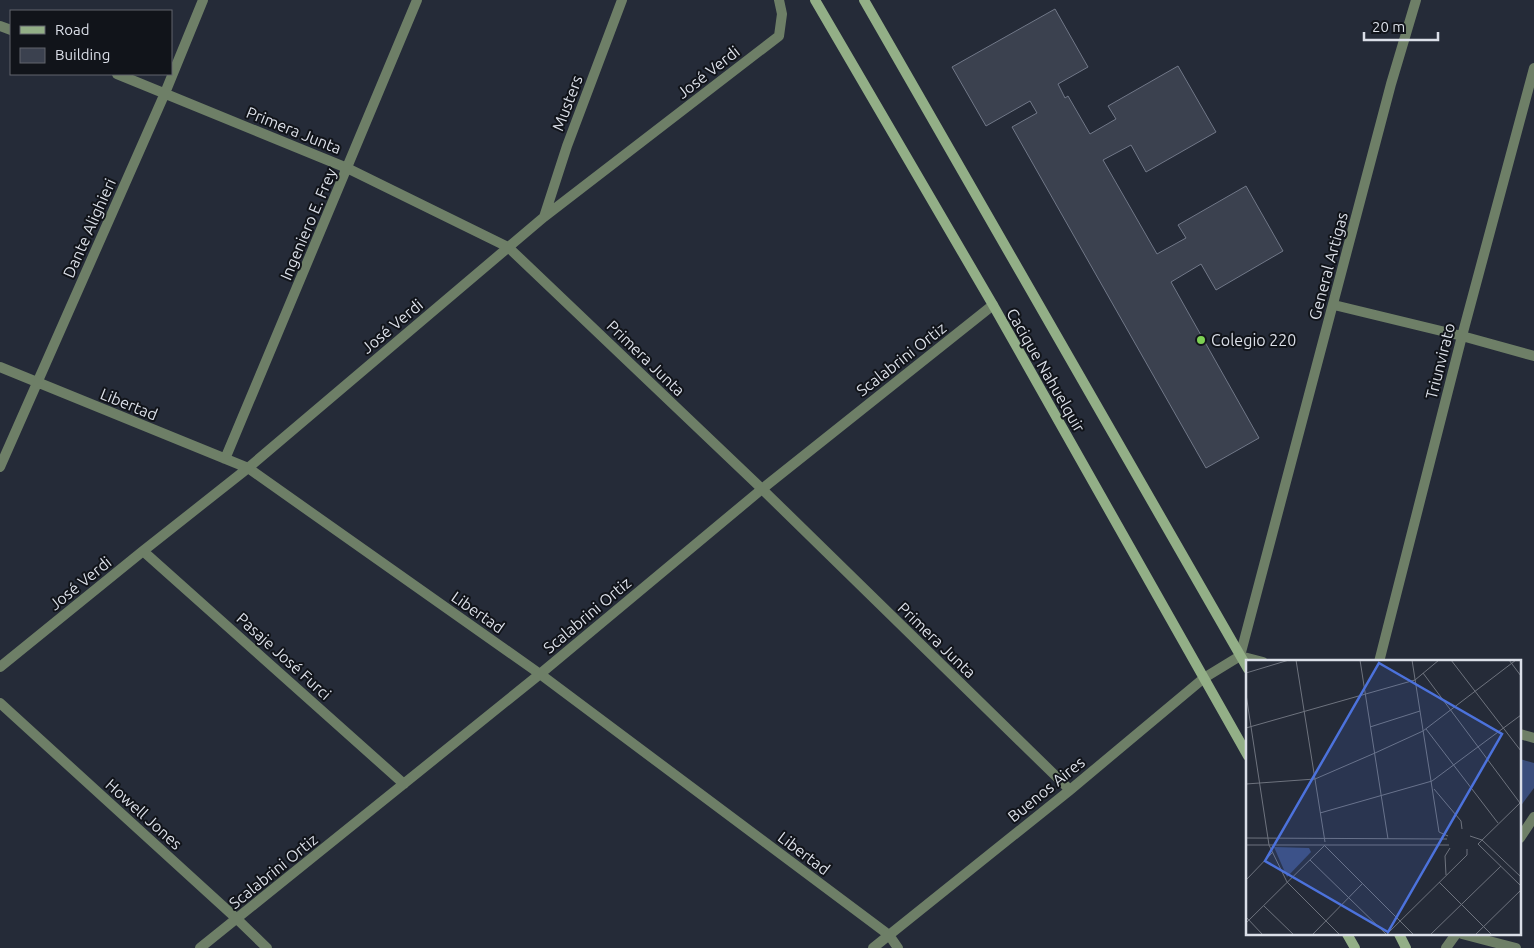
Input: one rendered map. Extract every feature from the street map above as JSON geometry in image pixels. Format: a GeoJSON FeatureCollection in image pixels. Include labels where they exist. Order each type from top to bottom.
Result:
{"type":"FeatureCollection","features":[{"type":"Feature","properties":{"kind":"street","name":"Dante Alighieri"},"geometry":{"type":"LineString","coordinates":[[0,467],[165,93],[203,0]]}},
{"type":"Feature","properties":{"kind":"street","name":"Ingeniero E. Frey"},"geometry":{"type":"LineString","coordinates":[[225,459],[417,0]]}},
{"type":"Feature","properties":{"kind":"street","name":"Musters"},"geometry":{"type":"LineString","coordinates":[[544,217],[567,146],[622,0]]}},
{"type":"Feature","properties":{"kind":"street","name":"José Verdi"},"geometry":{"type":"LineString","coordinates":[[0,667],[248,468],[544,217],[779,36],[782,14],[779,0]]}},
{"type":"Feature","properties":{"kind":"street","name":"Cacique Nahuelquir"},"geometry":{"type":"LineString","coordinates":[[815,0],[992,305],[1246,752]]}},
{"type":"Feature","properties":{"kind":"street","name":"Cacique Nahuelquir"},"geometry":{"type":"LineString","coordinates":[[864,0],[1246,666]]}},
{"type":"Feature","properties":{"kind":"street","name":"General Artigas"},"geometry":{"type":"LineString","coordinates":[[1240,656],[1391,84],[1416,0]]}},
{"type":"Feature","properties":{"kind":"street","name":"Triunvirato"},"geometry":{"type":"LineString","coordinates":[[1380,660],[1462,336],[1534,68]]}},
{"type":"Feature","properties":{"kind":"street","name":"Primera Junta"},"geometry":{"type":"LineString","coordinates":[[120,75],[348,168],[508,247],[762,489],[1070,790]]}},
{"type":"Feature","properties":{"kind":"street","name":"Scalabrini Ortiz"},"geometry":{"type":"LineString","coordinates":[[200,948],[540,674],[762,489],[992,305]]}},
{"type":"Feature","properties":{"kind":"street"},"geometry":{"type":"LineString","coordinates":[[1334,305],[1462,336],[1534,356]]}},
{"type":"Feature","properties":{"kind":"street","name":"Libertad"},"geometry":{"type":"LineString","coordinates":[[0,367],[248,468],[540,674],[889,935],[898,948]]}},
{"type":"Feature","properties":{"kind":"street","name":"Pasaje José Furci"},"geometry":{"type":"LineString","coordinates":[[143,551],[404,784]]}},
{"type":"Feature","properties":{"kind":"street"},"geometry":{"type":"LineString","coordinates":[[1240,656],[1255,660]]}},
{"type":"Feature","properties":{"kind":"street","name":"Buenos Aires"},"geometry":{"type":"LineString","coordinates":[[873,948],[1070,790],[1204,678],[1240,656]]}},
{"type":"Feature","properties":{"kind":"street","name":"Howell Jones"},"geometry":{"type":"LineString","coordinates":[[0,703],[267,948]]}},
{"type":"Feature","properties":{"kind":"street"},"geometry":{"type":"LineString","coordinates":[[1522,835],[1534,817]]}},
{"type":"Feature","properties":{"kind":"street"},"geometry":{"type":"LineString","coordinates":[[1348,936],[1355,948]]}},
{"type":"Feature","properties":{"kind":"street"},"geometry":{"type":"LineString","coordinates":[[1399,936],[1406,948]]}},
{"type":"Feature","properties":{"kind":"street"},"geometry":{"type":"LineString","coordinates":[[1446,948],[1455,936]]}},
{"type":"Feature","properties":{"kind":"street"},"geometry":{"type":"LineString","coordinates":[[1470,936],[1516,948]]}},
{"type":"Feature","properties":{"kind":"shaded area"},"geometry":{"type":"Polygon","coordinates":[[[1522,760],[1534,763],[1534,788],[1522,804],[1522,760]]]}},
{"type":"Feature","properties":{"kind":"building"},"geometry":{"type":"Polygon","coordinates":[[[1055,9],[1088,67],[1058,84],[1065,98],[1068,96],[1090,134],[1116,119],[1108,106],[1178,66],[1216,132],[1146,172],[1131,145],[1103,160],[1157,254],[1186,238],[1178,225],[1246,186],[1283,251],[1216,290],[1201,264],[1171,282],[1259,438],[1206,468],[1012,127],[1037,113],[1030,101],[986,126],[952,67],[1055,9]]]}},
{"type":"Feature","properties":{"kind":"place","name":"Colegio 220"},"geometry":{"type":"Point","coordinates":[1201,340]}}]}
